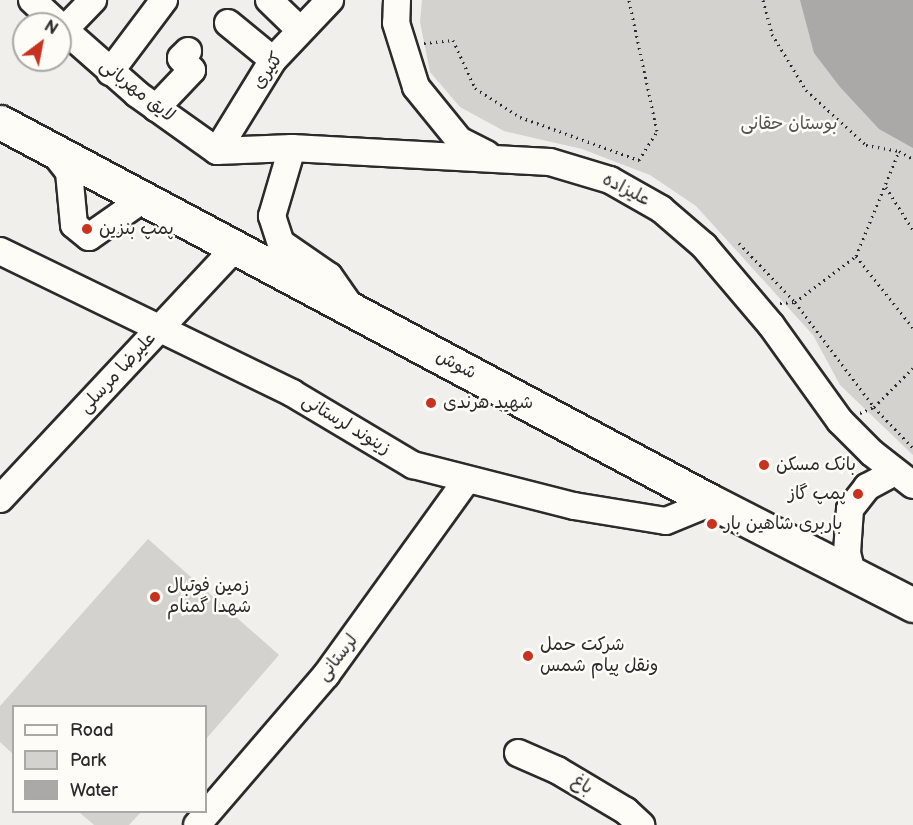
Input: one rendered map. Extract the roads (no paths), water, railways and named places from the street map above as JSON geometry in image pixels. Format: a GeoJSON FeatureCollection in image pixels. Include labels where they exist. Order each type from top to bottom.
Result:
{"type":"FeatureCollection","features":[{"type":"Feature","properties":{"kind":"main road","name":"شوش"},"geometry":{"type":"LineString","coordinates":[[0,122],[711,502],[911,603]]}},
{"type":"Feature","properties":{"kind":"street","name":"لایق مهربانی"},"geometry":{"type":"LineString","coordinates":[[32,0],[45,12]]}},
{"type":"Feature","properties":{"kind":"street"},"geometry":{"type":"LineString","coordinates":[[72,18],[93,0]]}},
{"type":"Feature","properties":{"kind":"street"},"geometry":{"type":"LineString","coordinates":[[110,72],[164,0]]}},
{"type":"Feature","properties":{"kind":"street"},"geometry":{"type":"LineString","coordinates":[[269,0],[300,30]]}},
{"type":"Feature","properties":{"kind":"street","name":"کثیری"},"geometry":{"type":"LineString","coordinates":[[217,151],[273,60],[330,0]]}},
{"type":"Feature","properties":{"kind":"street"},"geometry":{"type":"LineString","coordinates":[[397,0],[402,45],[416,87],[444,126],[459,140],[495,158]]}},
{"type":"Feature","properties":{"kind":"street"},"geometry":{"type":"LineString","coordinates":[[228,23],[273,60]]}},
{"type":"Feature","properties":{"kind":"street","name":"لایق مهربانی"},"geometry":{"type":"LineString","coordinates":[[72,37],[110,72],[217,151]]}},
{"type":"Feature","properties":{"kind":"street"},"geometry":{"type":"LineString","coordinates":[[156,108],[192,70],[181,58],[188,51]]}},
{"type":"Feature","properties":{"kind":"street"},"geometry":{"type":"LineString","coordinates":[[49,147],[69,172],[72,214],[79,231],[95,236],[119,212],[143,199]]}},
{"type":"Feature","properties":{"kind":"street"},"geometry":{"type":"LineString","coordinates":[[292,148],[272,216],[280,243],[329,276],[353,310]]}},
{"type":"Feature","properties":{"kind":"street","name":"علیزاده"},"geometry":{"type":"LineString","coordinates":[[217,151],[292,148],[550,162],[584,170],[648,199],[704,246],[754,305],[840,421],[872,453],[913,485]]}},
{"type":"Feature","properties":{"kind":"street","name":"علیرضا مرسلی"},"geometry":{"type":"LineString","coordinates":[[0,499],[236,247]]}},
{"type":"Feature","properties":{"kind":"street","name":"زینوند لرستانی"},"geometry":{"type":"LineString","coordinates":[[0,251],[292,393],[413,465],[466,481],[574,507],[666,521],[711,502]]}},
{"type":"Feature","properties":{"kind":"street"},"geometry":{"type":"LineString","coordinates":[[852,573],[847,544],[850,509],[867,487],[886,477]]}},
{"type":"Feature","properties":{"kind":"street","name":"لرستانی"},"geometry":{"type":"LineString","coordinates":[[197,825],[326,675],[466,481]]}},
{"type":"Feature","properties":{"kind":"street","name":"باغ"},"geometry":{"type":"LineString","coordinates":[[518,753],[556,770],[626,811],[641,825]]}},
{"type":"Feature","properties":{"kind":"water"},"geometry":{"type":"Polygon","coordinates":[[[800,0],[913,0],[913,148],[879,129],[840,87],[814,53],[800,0]]]}},
{"type":"Feature","properties":{"kind":"place","name":"پمپ بنزین"},"geometry":{"type":"Point","coordinates":[87,229]}},
{"type":"Feature","properties":{"kind":"place","name":"شهید هرندی"},"geometry":{"type":"Point","coordinates":[431,403]}},
{"type":"Feature","properties":{"kind":"place","name":"بانک مسکن"},"geometry":{"type":"Point","coordinates":[764,465]}},
{"type":"Feature","properties":{"kind":"place","name":"پمپ گاز"},"geometry":{"type":"Point","coordinates":[858,494]}},
{"type":"Feature","properties":{"kind":"place","name":"باربری شاهین بار"},"geometry":{"type":"Point","coordinates":[712,524]}},
{"type":"Feature","properties":{"kind":"place","name":"زمین فوتبال شهدا گمنام"},"geometry":{"type":"Point","coordinates":[155,597]}},
{"type":"Feature","properties":{"kind":"place","name":"شرکت حمل ونقل پیام شمس"},"geometry":{"type":"Point","coordinates":[528,656]}},
{"type":"Feature","properties":{"kind":"park label","name":"بوستان حقانی"},"geometry":{"type":"Point","coordinates":[789,124]}}]}
